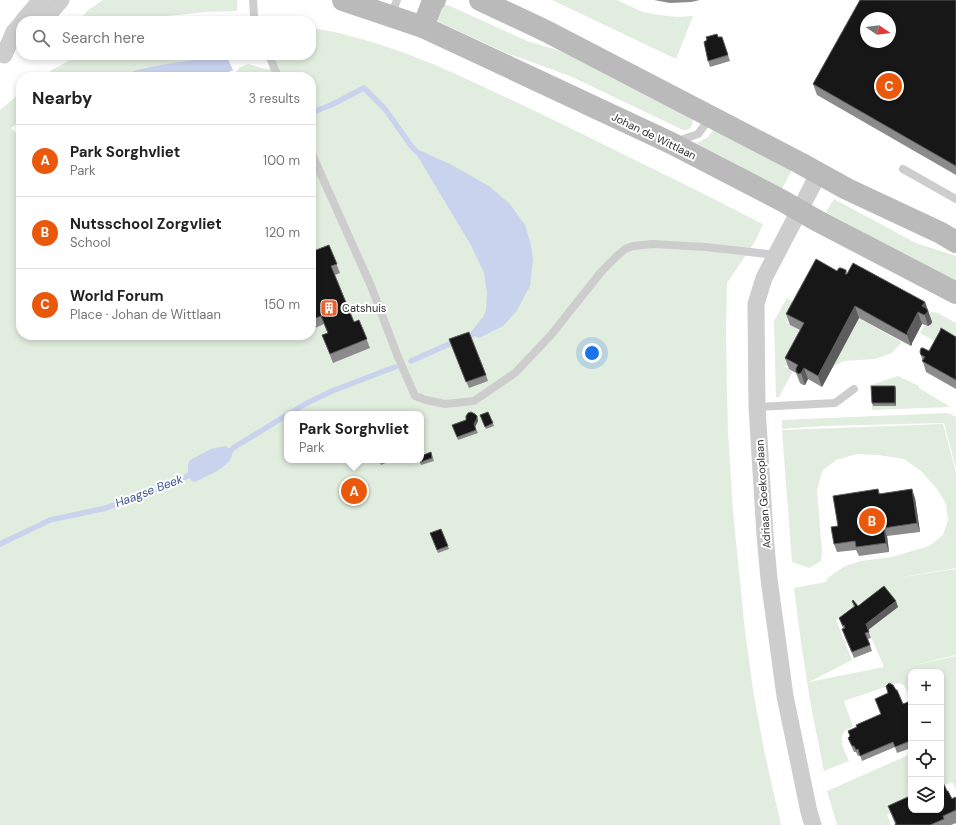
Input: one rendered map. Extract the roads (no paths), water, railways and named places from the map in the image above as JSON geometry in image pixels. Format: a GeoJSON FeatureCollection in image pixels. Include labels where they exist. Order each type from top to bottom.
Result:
{"type":"FeatureCollection","features":[{"type":"Feature","properties":{"kind":"main road","name":"Johan de Wittlaan"},"geometry":{"type":"LineString","coordinates":[[343,0],[394,8],[424,27],[671,143],[956,293]]}},
{"type":"Feature","properties":{"kind":"main road"},"geometry":{"type":"LineString","coordinates":[[424,27],[433,1],[435,0]]}},
{"type":"Feature","properties":{"kind":"main road"},"geometry":{"type":"LineString","coordinates":[[480,0],[546,31],[847,189],[941,233],[956,242]]}},
{"type":"Feature","properties":{"kind":"street"},"geometry":{"type":"LineString","coordinates":[[27,16],[41,0]]}},
{"type":"Feature","properties":{"kind":"street"},"geometry":{"type":"LineString","coordinates":[[47,16],[61,0]]}},
{"type":"Feature","properties":{"kind":"street"},"geometry":{"type":"LineString","coordinates":[[2,57],[16,30]]}},
{"type":"Feature","properties":{"kind":"street"},"geometry":{"type":"LineString","coordinates":[[2,57],[16,46]]}},
{"type":"Feature","properties":{"kind":"street","name":"Adriaan Goekooplaan"},"geometry":{"type":"LineString","coordinates":[[813,825],[792,734],[785,696],[769,579],[757,412],[756,304],[764,278],[819,173]]}},
{"type":"Feature","properties":{"kind":"lane"},"geometry":{"type":"LineString","coordinates":[[253,0],[254,16]]}},
{"type":"Feature","properties":{"kind":"lane"},"geometry":{"type":"LineString","coordinates":[[272,60],[276,72]]}},
{"type":"Feature","properties":{"kind":"lane"},"geometry":{"type":"LineString","coordinates":[[671,143],[698,134],[711,117]]}},
{"type":"Feature","properties":{"kind":"lane"},"geometry":{"type":"LineString","coordinates":[[316,163],[371,286],[398,357],[415,396],[445,404],[474,401],[515,373],[550,335],[602,272],[625,249],[633,246],[653,244],[706,247],[776,255]]}},
{"type":"Feature","properties":{"kind":"lane"},"geometry":{"type":"LineString","coordinates":[[903,169],[956,199]]}},
{"type":"Feature","properties":{"kind":"lane"},"geometry":{"type":"LineString","coordinates":[[757,412],[836,403],[854,389]]}},
{"type":"Feature","properties":{"kind":"water"},"geometry":{"type":"Polygon","coordinates":[[[193,60],[228,60],[233,70],[229,72],[130,72],[193,60]]]}},
{"type":"Feature","properties":{"kind":"water"},"geometry":{"type":"Polygon","coordinates":[[[412,147],[450,164],[489,186],[510,204],[525,225],[531,245],[533,259],[530,286],[516,312],[503,326],[479,338],[472,335],[479,328],[486,310],[487,292],[484,273],[472,247],[412,147]]]}},
{"type":"Feature","properties":{"kind":"water"},"geometry":{"type":"Polygon","coordinates":[[[225,446],[231,449],[233,448],[229,462],[210,475],[195,482],[192,481],[188,476],[188,465],[190,460],[211,449],[225,446]]]}},
{"type":"Feature","properties":{"kind":"waterway"},"geometry":{"type":"LineString","coordinates":[[316,111],[364,88],[385,109],[417,152]]}},
{"type":"Feature","properties":{"kind":"waterway"},"geometry":{"type":"LineString","coordinates":[[464,338],[472,335],[484,320]]}},
{"type":"Feature","properties":{"kind":"waterway","name":"Haagse Beek"},"geometry":{"type":"LineString","coordinates":[[411,361],[456,341]]}},
{"type":"Feature","properties":{"kind":"waterway","name":"Haagse Beek"},"geometry":{"type":"LineString","coordinates":[[294,411],[332,391],[395,367]]}},
{"type":"Feature","properties":{"kind":"waterway","name":"Haagse Beek"},"geometry":{"type":"LineString","coordinates":[[229,453],[233,448],[284,417]]}},
{"type":"Feature","properties":{"kind":"waterway","name":"Haagse Beek"},"geometry":{"type":"LineString","coordinates":[[0,544],[50,520],[106,508],[159,489],[194,473]]}},
{"type":"Feature","properties":{"kind":"place","name":"World Forum"},"geometry":{"type":"Point","coordinates":[889,86]}},
{"type":"Feature","properties":{"kind":"place","name":"Catshuis"},"geometry":{"type":"Point","coordinates":[329,308]}},
{"type":"Feature","properties":{"kind":"place","name":"Park Sorghvliet"},"geometry":{"type":"Point","coordinates":[354,491]}},
{"type":"Feature","properties":{"kind":"place","name":"Nutsschool Zorgvliet"},"geometry":{"type":"Point","coordinates":[872,521]}}]}
